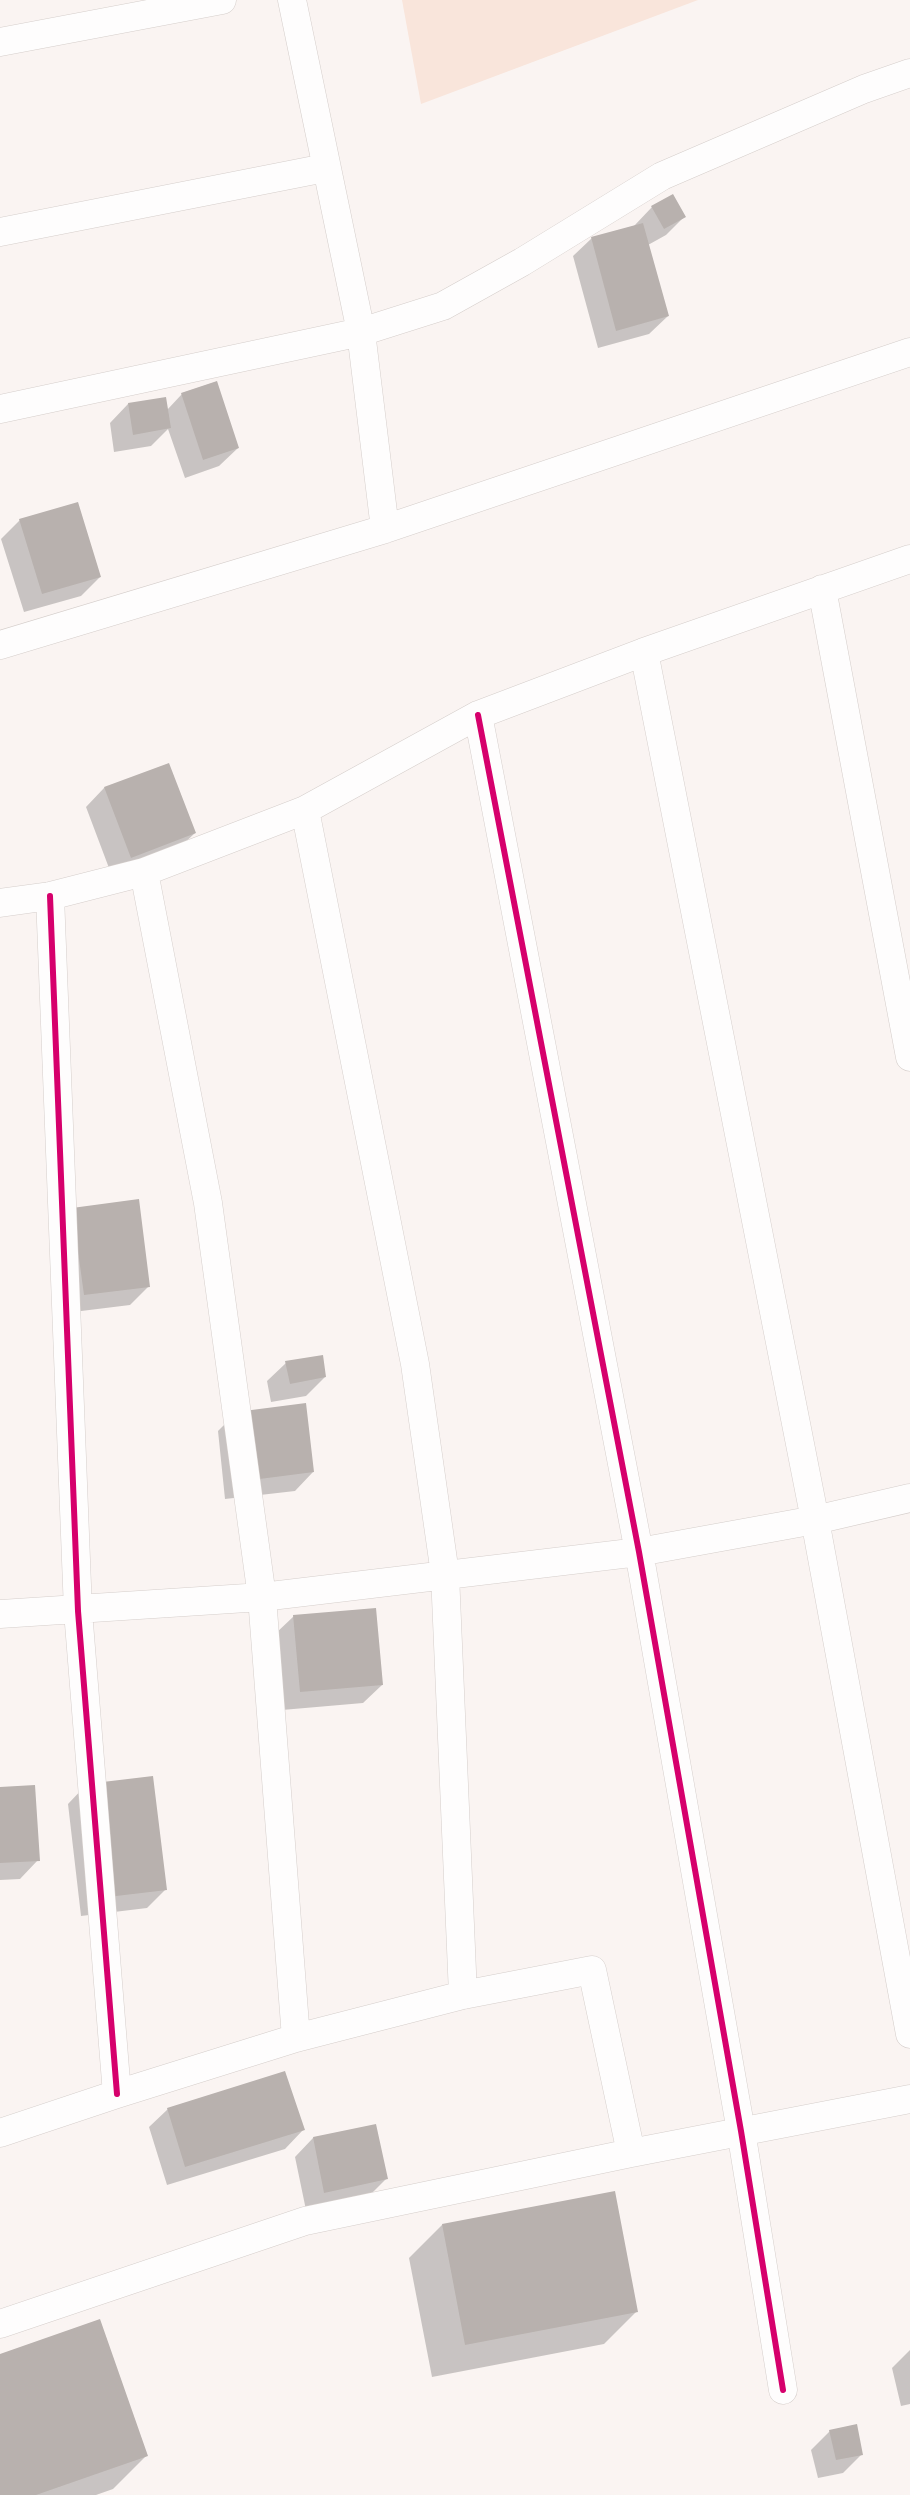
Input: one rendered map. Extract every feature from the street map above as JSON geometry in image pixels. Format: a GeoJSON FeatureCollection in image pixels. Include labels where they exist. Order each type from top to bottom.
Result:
{"type":"FeatureCollection","features":[{"type":"Feature","properties":{"kind":"street"},"geometry":{"type":"LineString","coordinates":[[0,42],[222,0]]}},
{"type":"Feature","properties":{"kind":"street"},"geometry":{"type":"LineString","coordinates":[[292,0],[325,168],[361,332],[385,529]]}},
{"type":"Feature","properties":{"kind":"street"},"geometry":{"type":"LineString","coordinates":[[0,409],[361,332],[443,306],[522,262],[662,176],[864,90],[910,74]]}},
{"type":"Feature","properties":{"kind":"street"},"geometry":{"type":"LineString","coordinates":[[0,232],[325,168]]}},
{"type":"Feature","properties":{"kind":"street"},"geometry":{"type":"LineString","coordinates":[[0,645],[385,529],[910,352]]}},
{"type":"Feature","properties":{"kind":"street"},"geometry":{"type":"LineString","coordinates":[[0,903],[50,896],[144,872],[305,810],[478,715],[644,652],[910,559]]}},
{"type":"Feature","properties":{"kind":"street"},"geometry":{"type":"LineString","coordinates":[[822,589],[910,1057]]}},
{"type":"Feature","properties":{"kind":"street"},"geometry":{"type":"LineString","coordinates":[[644,652],[815,1520],[910,2034]]}},
{"type":"Feature","properties":{"kind":"street"},"geometry":{"type":"LineString","coordinates":[[478,715],[639,1552],[741,2131],[783,2390]]}},
{"type":"Feature","properties":{"kind":"street"},"geometry":{"type":"LineString","coordinates":[[305,810],[415,1364],[445,1574],[463,1995]]}},
{"type":"Feature","properties":{"kind":"street"},"geometry":{"type":"LineString","coordinates":[[144,872],[208,1203],[262,1598],[296,2038]]}},
{"type":"Feature","properties":{"kind":"street"},"geometry":{"type":"LineString","coordinates":[[50,896],[78,1611],[117,2094]]}},
{"type":"Feature","properties":{"kind":"street"},"geometry":{"type":"LineString","coordinates":[[0,1614],[78,1611],[262,1598],[445,1574],[639,1552],[815,1520],[910,1498]]}},
{"type":"Feature","properties":{"kind":"street"},"geometry":{"type":"LineString","coordinates":[[0,2133],[296,2038],[463,1995],[592,1970],[631,2153]]}},
{"type":"Feature","properties":{"kind":"street"},"geometry":{"type":"LineString","coordinates":[[0,2324],[305,2221],[631,2153],[910,2099]]}},
{"type":"Feature","properties":{"kind":"shaded area"},"geometry":{"type":"Polygon","coordinates":[[[402,0],[698,0],[421,104],[402,0]]]}},
{"type":"Feature","properties":{"kind":"building"},"geometry":{"type":"Polygon","coordinates":[[[673,194],[686,217],[664,229],[651,206],[673,194]]]}},
{"type":"Feature","properties":{"kind":"building"},"geometry":{"type":"Polygon","coordinates":[[[643,223],[669,316],[616,331],[591,237],[643,223]]]}},
{"type":"Feature","properties":{"kind":"building"},"geometry":{"type":"Polygon","coordinates":[[[217,381],[239,448],[203,460],[181,393],[217,381]]]}},
{"type":"Feature","properties":{"kind":"building"},"geometry":{"type":"Polygon","coordinates":[[[166,397],[171,428],[133,435],[128,403],[166,397]]]}},
{"type":"Feature","properties":{"kind":"building"},"geometry":{"type":"Polygon","coordinates":[[[78,502],[101,577],[42,594],[19,519],[78,502]]]}},
{"type":"Feature","properties":{"kind":"building"},"geometry":{"type":"Polygon","coordinates":[[[169,763],[196,833],[131,858],[104,787],[169,763]]]}},
{"type":"Feature","properties":{"kind":"building"},"geometry":{"type":"Polygon","coordinates":[[[139,1199],[150,1287],[84,1295],[72,1208],[139,1199]]]}},
{"type":"Feature","properties":{"kind":"building"},"geometry":{"type":"Polygon","coordinates":[[[323,1355],[326,1377],[290,1384],[285,1361],[323,1355]]]}},
{"type":"Feature","properties":{"kind":"building"},"geometry":{"type":"Polygon","coordinates":[[[306,1403],[314,1472],[244,1481],[236,1412],[306,1403]]]}},
{"type":"Feature","properties":{"kind":"building"},"geometry":{"type":"Polygon","coordinates":[[[376,1608],[383,1685],[300,1692],[293,1615],[376,1608]]]}},
{"type":"Feature","properties":{"kind":"building"},"geometry":{"type":"Polygon","coordinates":[[[153,1776],[167,1890],[99,1898],[86,1784],[153,1776]]]}},
{"type":"Feature","properties":{"kind":"building"},"geometry":{"type":"Polygon","coordinates":[[[35,1785],[40,1861],[0,1863],[0,1787],[35,1785]]]}},
{"type":"Feature","properties":{"kind":"building"},"geometry":{"type":"Polygon","coordinates":[[[285,2071],[305,2130],[185,2167],[167,2108],[285,2071]]]}},
{"type":"Feature","properties":{"kind":"building"},"geometry":{"type":"Polygon","coordinates":[[[376,2124],[388,2179],[324,2193],[313,2137],[376,2124]]]}},
{"type":"Feature","properties":{"kind":"building"},"geometry":{"type":"Polygon","coordinates":[[[615,2191],[638,2312],[465,2345],[442,2224],[615,2191]]]}},
{"type":"Feature","properties":{"kind":"building"},"geometry":{"type":"Polygon","coordinates":[[[100,2319],[148,2456],[36,2495],[0,2495],[0,2354],[100,2319]]]}},
{"type":"Feature","properties":{"kind":"building"},"geometry":{"type":"Polygon","coordinates":[[[857,2424],[863,2455],[836,2460],[829,2430],[857,2424]]]}},
{"type":"Feature","properties":{"kind":"cycle path"},"geometry":{"type":"LineString","coordinates":[[478,715],[639,1552],[741,2131],[783,2390]]}},
{"type":"Feature","properties":{"kind":"cycle path"},"geometry":{"type":"LineString","coordinates":[[50,896],[78,1611],[117,2094]]}}]}
